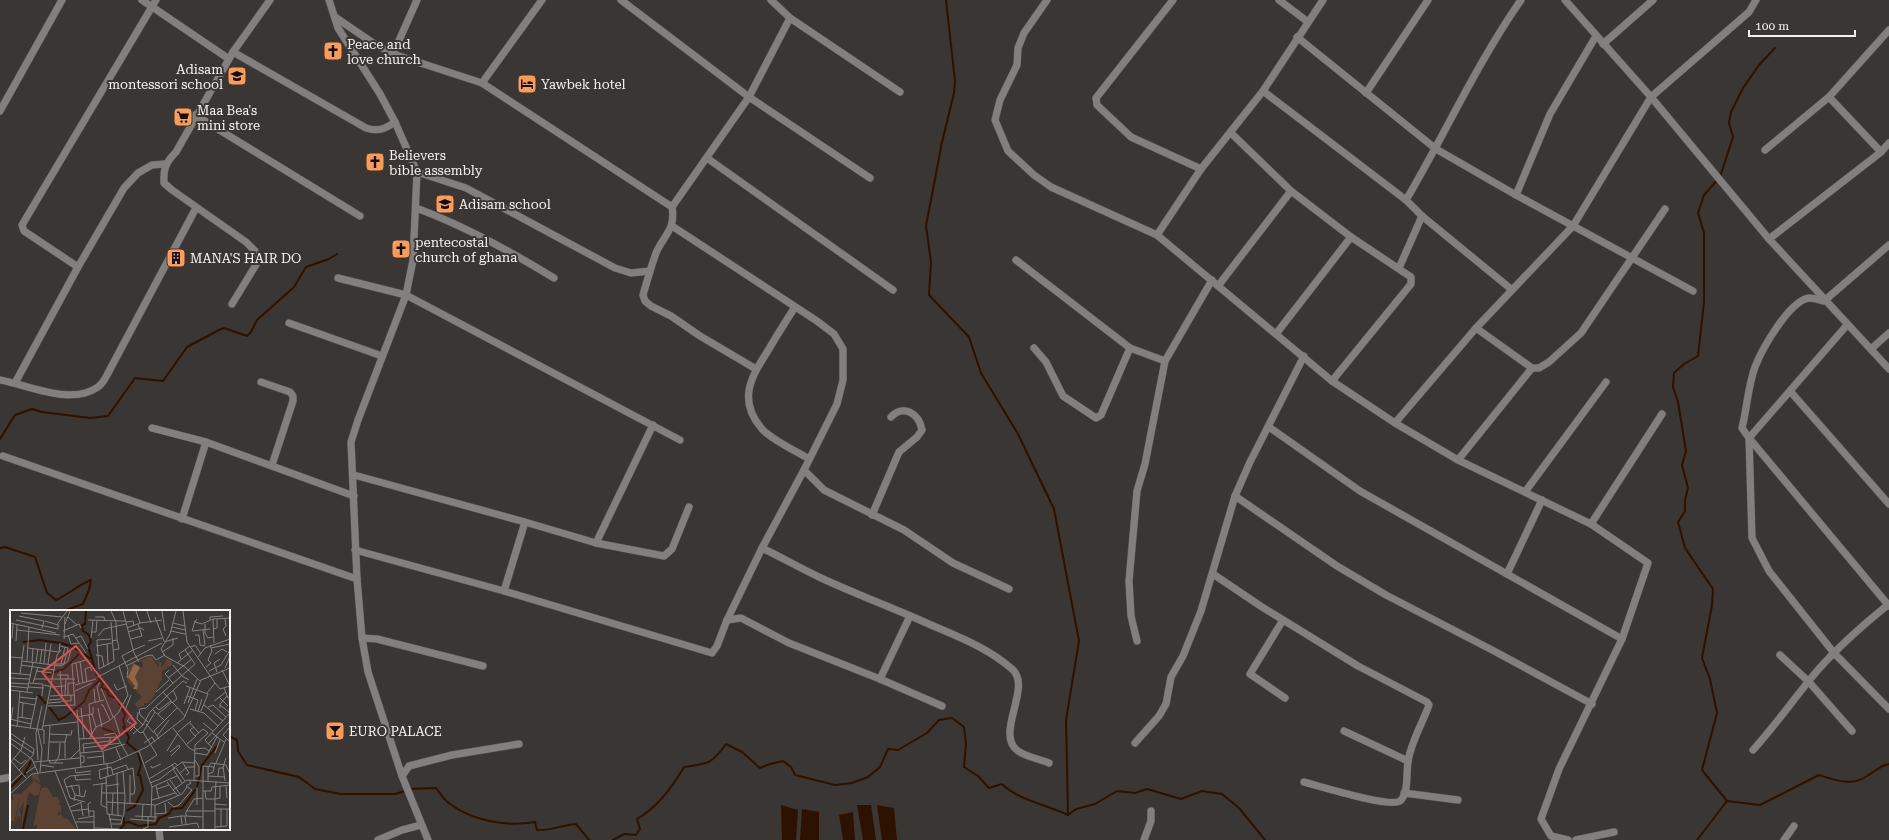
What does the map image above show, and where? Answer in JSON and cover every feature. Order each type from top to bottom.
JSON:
[{"type":"street","points":[[0,111],[62,0]]},
{"type":"street","points":[[142,0],[154,3],[229,59]]},
{"type":"street","points":[[232,304],[257,263],[255,251],[246,242],[196,208],[164,183],[163,174],[165,164],[176,152],[195,116],[233,52],[270,0]]},
{"type":"street","points":[[329,0],[338,28],[380,94],[395,122],[417,172],[413,260],[406,295],[351,442],[354,475],[357,579],[362,638],[368,672],[402,776],[428,840]]},
{"type":"street","points":[[393,54],[417,0]]},
{"type":"street","points":[[482,83],[542,0]]},
{"type":"street","points":[[621,0],[749,96],[870,178]]},
{"type":"street","points":[[771,0],[790,18],[900,92]]},
{"type":"street","points":[[1047,0],[1024,33],[1018,48],[1016,65],[1000,100],[995,120],[1004,145],[1008,151],[1034,175],[1051,187],[1157,235],[1304,356],[1332,381],[1395,422],[1458,460],[1591,524],[1648,563],[1622,639],[1592,704],[1559,769],[1540,819],[1543,826],[1551,836],[1568,840]]},
{"type":"street","points":[[1174,0],[1096,98],[1096,105],[1131,137],[1200,169]]},
{"type":"street","points":[[1279,0],[1308,22]]},
{"type":"street","points":[[1157,235],[1200,169],[1231,133],[1263,91],[1323,0]]},
{"type":"street","points":[[1366,92],[1428,0]]},
{"type":"street","points":[[1406,200],[1436,149],[1498,33],[1521,0]]},
{"type":"street","points":[[1565,0],[1651,97],[1769,239],[1889,369]]},
{"type":"street","points":[[1603,44],[1653,0]]},
{"type":"street","points":[[1395,422],[1476,328],[1573,226],[1651,97],[1749,12],[1756,0]]},
{"type":"street","points":[[78,268],[24,231],[22,225],[154,3]]},
{"type":"street","points":[[335,17],[373,43],[393,54],[482,83],[672,207]]},
{"type":"street","points":[[756,369],[645,301],[643,295],[657,251],[672,226],[672,207],[749,96],[790,18]]},
{"type":"street","points":[[1765,150],[1829,97],[1889,30]]},
{"type":"street","points":[[1516,195],[1550,114],[1596,36]]},
{"type":"street","points":[[1297,38],[1436,149],[1516,195],[1693,291]]},
{"type":"street","points":[[233,52],[366,128],[375,131],[385,129],[395,122]]},
{"type":"street","points":[[1263,91],[1406,200],[1422,216],[1512,289]]},
{"type":"street","points":[[1829,97],[1881,152]]},
{"type":"street","points":[[195,116],[360,216]]},
{"type":"street","points":[[1231,133],[1291,191],[1351,237],[1400,268],[1411,277],[1411,284],[1332,381]]},
{"type":"street","points":[[1769,239],[1881,152],[1889,143]]},
{"type":"street","points":[[707,158],[893,290]]},
{"type":"street","points":[[15,383],[124,188],[138,173],[152,165],[165,164]]},
{"type":"street","points":[[417,172],[466,188],[615,268],[631,273],[650,271]]},
{"type":"street","points":[[1218,286],[1291,191]]},
{"type":"street","points":[[0,380],[64,396],[87,393],[99,386],[107,375],[196,208]]},
{"type":"street","points":[[416,208],[445,219],[497,244],[554,278]]},
{"type":"street","points":[[1476,328],[1532,368],[1539,368],[1581,333],[1633,259],[1665,209]]},
{"type":"street","points":[[1400,268],[1422,216]]},
{"type":"street","points":[[355,550],[504,591],[712,653],[717,646],[727,620],[762,548],[804,470],[837,404],[843,380],[843,349],[834,334],[672,226]]},
{"type":"street","points":[[1276,334],[1351,237]]},
{"type":"street","points":[[1753,750],[1770,732],[1834,653],[1889,605],[1742,428],[1755,368],[1766,344],[1794,307],[1809,298],[1824,300],[1889,245]]},
{"type":"street","points":[[1016,260],[1130,348],[1165,361]]},
{"type":"street","points":[[338,278],[406,295],[680,440]]},
{"type":"street","points":[[1137,641],[1130,609],[1129,581],[1131,539],[1137,491],[1145,464],[1165,361],[1212,280]]},
{"type":"street","points":[[795,307],[756,369],[750,382],[748,398],[753,415],[763,430],[809,459]]},
{"type":"street","points":[[289,323],[382,356]]},
{"type":"street","points":[[1847,325],[1749,438],[1752,538],[1769,571],[1834,653],[1889,709]]},
{"type":"street","points":[[1871,349],[1889,334]]},
{"type":"street","points":[[1034,348],[1046,362],[1053,380],[1063,396],[1096,418],[1101,415],[1130,348]]},
{"type":"street","points":[[1135,743],[1159,716],[1166,704],[1171,677],[1183,656],[1201,611],[1236,496],[1250,462],[1304,356]]},
{"type":"street","points":[[1458,460],[1532,368]]},
{"type":"street","points":[[261,382],[290,392],[293,396],[293,401],[272,464]]},
{"type":"street","points":[[1525,492],[1606,382]]},
{"type":"street","points":[[1790,391],[1889,504]]},
{"type":"street","points":[[872,515],[899,452],[917,437],[922,430],[921,422],[916,416],[906,410],[896,411],[891,417]]},
{"type":"street","points":[[1591,524],[1662,414]]},
{"type":"street","points":[[596,543],[653,425]]},
{"type":"street","points":[[1269,427],[1360,491],[1622,639]]},
{"type":"street","points":[[152,428],[206,442],[272,464],[354,496]]},
{"type":"street","points":[[182,519],[206,442]]},
{"type":"street","points":[[2,456],[357,579]]},
{"type":"street","points":[[804,470],[824,490],[904,530],[953,562],[1009,589]]},
{"type":"street","points":[[354,475],[596,543],[664,556],[672,549],[689,507]]},
{"type":"street","points":[[1236,496],[1337,566],[1386,596],[1494,651],[1592,704]]},
{"type":"street","points":[[1507,574],[1542,500]]},
{"type":"street","points":[[504,591],[525,522]]},
{"type":"street","points":[[762,548],[818,577],[986,650],[1013,669],[1017,675],[1019,687],[1012,716],[1010,737],[1013,746],[1019,752],[1049,763]]},
{"type":"street","points":[[1213,574],[1283,620],[1358,666],[1427,702],[1429,705],[1408,760],[1404,793],[1400,801],[1388,802],[1369,799],[1304,782]]},
{"type":"street","points":[[734,606],[740,618]]},
{"type":"street","points":[[880,679],[910,616]]},
{"type":"street","points":[[727,620],[740,618],[789,643],[880,679],[942,706]]},
{"type":"street","points":[[1283,620],[1250,674],[1257,681],[1285,698]]},
{"type":"street","points":[[362,638],[377,639],[483,666]]},
{"type":"street","points":[[1780,655],[1809,682],[1852,731]]},
{"type":"street","points":[[1344,731],[1408,760]]},
{"type":"street","points":[[402,776],[409,766],[452,755],[519,744]]},
{"type":"street","points":[[0,779],[10,777]]},
{"type":"street","points":[[1404,793],[1458,800]]},
{"type":"street","points":[[1144,840],[1151,821],[1152,811]]},
{"type":"street","points":[[378,840],[402,830],[421,825]]},
{"type":"street","points":[[1784,840],[1794,826]]},
{"type":"street","points":[[159,830],[160,840]]},
{"type":"street","points":[[1576,840],[1614,832]]},
{"type":"shaded area","points":[[781,805],[798,810],[796,840],[782,840]]},
{"type":"shaded area","points":[[857,805],[871,805],[876,840],[863,840]]},
{"type":"shaded area","points":[[877,805],[894,808],[897,840],[882,840]]},
{"type":"shaded area","points":[[802,809],[819,812],[819,840],[800,840]]},
{"type":"shaded area","points":[[853,812],[855,840],[843,840],[839,815]]},
{"type":"waterway","points":[[946,0],[955,81],[954,93],[942,142],[926,226],[931,262],[929,295],[969,337],[981,373],[1018,434],[1054,509],[1079,641],[1066,720],[1068,815]]},
{"type":"waterway","points":[[1775,48],[1759,65],[1743,88],[1731,112],[1729,123],[1733,137],[1720,177],[1704,195],[1698,213],[1704,233],[1704,302],[1698,356],[1684,364],[1674,373],[1673,387],[1678,402],[1686,451],[1682,465],[1688,488],[1685,500],[1685,511],[1678,522],[1685,548],[1713,589],[1712,605],[1702,658],[1710,679],[1717,713],[1702,770],[1727,801],[1760,805],[1819,775],[1843,782],[1849,782],[1861,779],[1889,764]]},
{"type":"waterway","points":[[0,439],[15,415],[32,409],[42,412],[90,418],[108,416],[135,378],[163,381],[187,347],[224,328],[247,336],[251,332],[257,320],[294,287],[306,267],[329,259],[337,254]]},
{"type":"waterway","points":[[0,548],[5,547],[35,557],[47,593],[56,600],[91,580],[89,590],[83,604],[67,610]]},
{"type":"waterway","points":[[613,840],[624,834],[636,835],[640,829],[637,819],[645,814],[664,796],[684,767],[708,762],[717,756],[726,744],[742,752],[760,768],[783,761],[791,767],[795,775],[835,785],[852,783],[868,777],[880,767],[888,749],[898,750],[927,733],[939,720],[952,718],[964,727],[966,744],[964,767],[978,776],[989,788],[1002,784],[1009,790],[1024,798],[1068,815],[1076,809],[1095,804],[1117,791],[1135,793],[1147,789],[1181,799],[1202,791],[1222,794],[1239,808],[1265,840]]},
{"type":"waterway","points":[[230,736],[237,740],[238,751],[247,765],[299,777],[315,789],[341,794],[395,794],[405,791]]},
{"type":"waterway","points":[[409,789],[436,788],[446,801],[459,810],[469,815],[491,821],[513,824],[535,822],[537,830],[547,830],[576,824],[589,840]]},
{"type":"waterway","points":[[1697,840],[1727,801]]},
{"type":"place","name":"Peace and love church","points":[[333,51]]},
{"type":"place","name":"Adisam montessori school","points":[[237,76]]},
{"type":"place","name":"Yawbek hotel","points":[[527,84]]},
{"type":"place","name":"Maa Bea's mini store","points":[[183,117]]},
{"type":"place","name":"Believers bible assembly","points":[[375,162]]},
{"type":"place","name":"Adisam school","points":[[445,204]]},
{"type":"place","name":"pentecostal church of ghana","points":[[401,249]]},
{"type":"place","name":"MANA'S HAIR DO","points":[[176,258]]},
{"type":"place","name":"EURO PALACE","points":[[335,731]]}]
